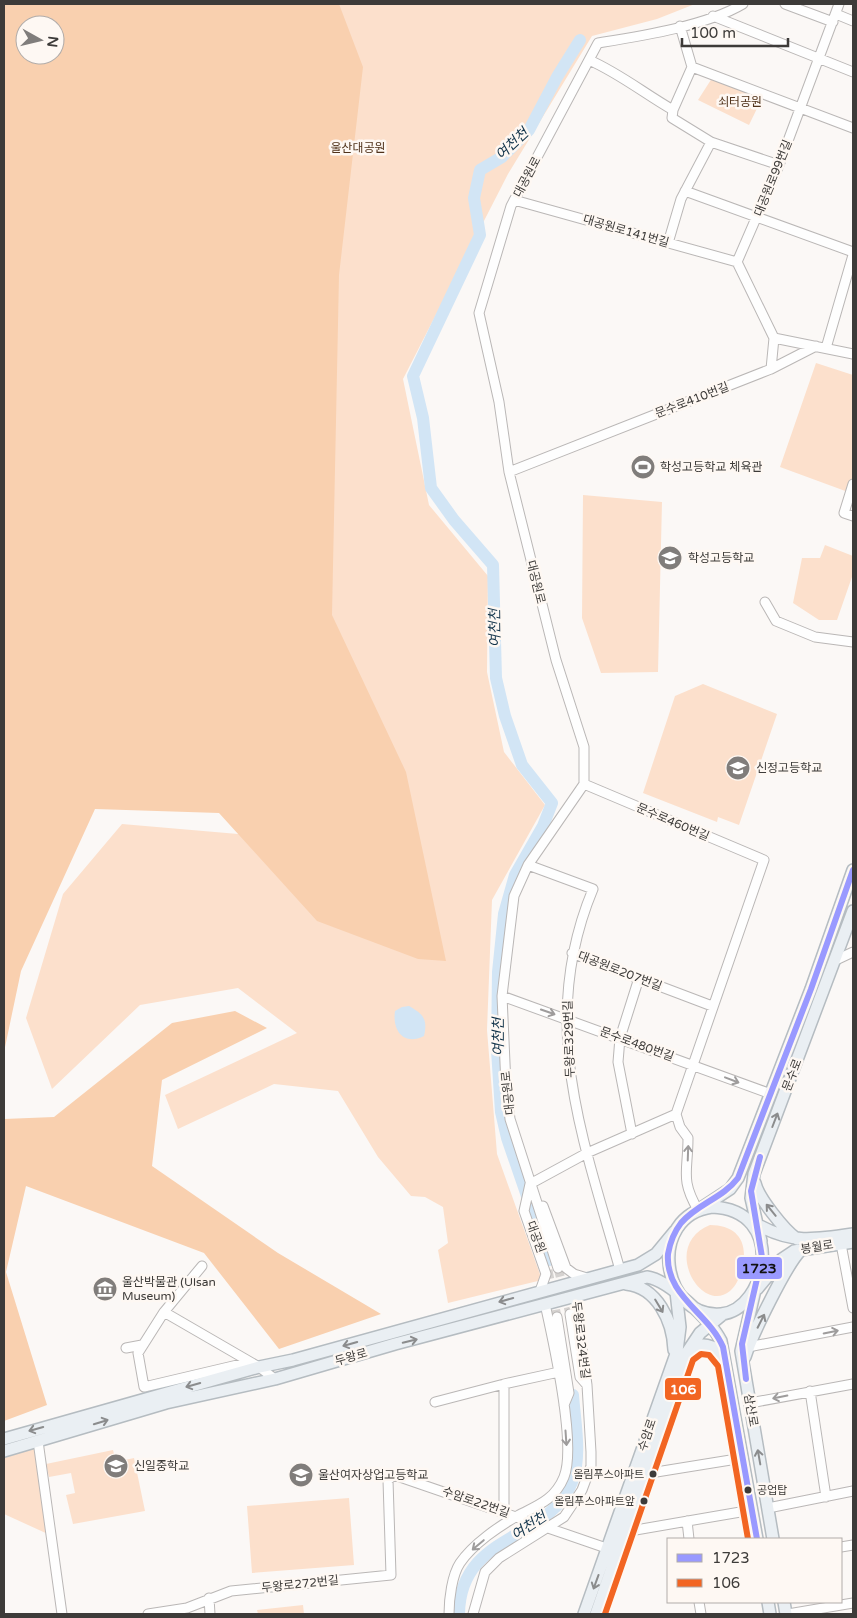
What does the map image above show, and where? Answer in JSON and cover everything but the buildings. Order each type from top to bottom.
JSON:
[{"type":"main road","points":[[853,870],[850,885],[853,890]]},
{"type":"main road","name":"문수로","points":[[698,1210],[730,1189],[738,1178],[827,946],[853,870]]},
{"type":"main road","points":[[827,946],[832,939],[849,932],[840,922],[842,902]]},
{"type":"main road","name":"문수로","points":[[753,1222],[751,1198],[754,1174],[836,960],[849,932],[853,911]]},
{"type":"main road","points":[[743,1366],[748,1347],[800,1245],[758,1193],[754,1174]]},
{"type":"main road","points":[[4,1439],[254,1364],[293,1360],[620,1270],[649,1260],[686,1218],[698,1210],[712,1207],[727,1209],[753,1222],[761,1241],[762,1257],[756,1287]]},
{"type":"main road","name":"봉월로","points":[[753,1222],[800,1245],[853,1242]]},
{"type":"main road","points":[[675,1232],[668,1258],[673,1281],[680,1294],[692,1306],[705,1313],[723,1314]]},
{"type":"main road","points":[[828,1242],[853,1234]]},
{"type":"main road","name":"봉월로","points":[[723,1314],[736,1310],[743,1304],[782,1259],[800,1245]]},
{"type":"main road","name":"두왕로","points":[[4,1451],[166,1403],[275,1379],[619,1284],[652,1278],[692,1306]]},
{"type":"main road","name":"수암로","points":[[596,1614],[612,1551],[674,1359],[680,1327],[677,1294],[673,1281]]},
{"type":"main road","points":[[619,1284],[642,1288],[654,1297],[671,1332],[674,1359]]},
{"type":"main road","name":"삼산로","points":[[756,1287],[742,1344],[743,1366],[773,1538]]},
{"type":"main road","name":"삼산로","points":[[692,1306],[710,1323],[721,1341],[757,1538]]},
{"type":"main road","name":"수암로","points":[[584,1614],[612,1551],[624,1532],[686,1354],[697,1337],[710,1323],[723,1314]]},
{"type":"main road","points":[[686,1354],[695,1347],[709,1345],[718,1350],[726,1362]]},
{"type":"street","name":"대공원로","points":[[562,1268],[540,1198],[530,1184],[510,1119],[506,1085],[502,996],[514,896],[528,866],[584,784],[584,747],[556,660],[509,472],[499,402],[479,313],[514,200],[598,44],[680,26],[730,11],[743,4]]},
{"type":"street","points":[[785,4],[834,18],[853,21]]},
{"type":"street","name":"대공원로99번길","points":[[737,262],[779,165],[839,4]]},
{"type":"street","points":[[714,16],[853,72]]},
{"type":"street","points":[[680,26],[692,67],[673,110],[672,118],[711,142],[779,165]]},
{"type":"street","points":[[589,60],[610,69],[627,83],[673,110]]},
{"type":"street","points":[[692,67],[853,128]]},
{"type":"street","points":[[668,243],[686,191],[711,142]]},
{"type":"street","points":[[686,191],[758,216],[853,253],[826,348]]},
{"type":"street","name":"대공원로141번길","points":[[514,200],[737,262]]},
{"type":"street","points":[[737,262],[774,338],[771,369]]},
{"type":"street","points":[[774,338],[853,354]]},
{"type":"street","name":"문수로410번길","points":[[509,472],[771,369],[816,346]]},
{"type":"street","points":[[853,484],[844,513],[853,516]]},
{"type":"street","points":[[765,602],[776,621],[815,637],[853,642]]},
{"type":"street","name":"문수로460번길","points":[[584,784],[764,860],[712,1006]]},
{"type":"street","name":"대공원로207번길","points":[[528,866],[593,889],[580,920],[572,953],[712,1006]]},
{"type":"street","points":[[836,960],[853,952]]},
{"type":"street","name":"두왕로329번길","points":[[572,953],[567,987],[568,1067],[576,1117],[620,1270]]},
{"type":"street","points":[[632,1134],[618,1062],[620,1038],[639,978]]},
{"type":"street","name":"문수로480번길","points":[[502,996],[771,1094]]},
{"type":"street","points":[[698,1210],[688,1194],[685,1180],[688,1138],[680,1127],[676,1114],[712,1006]]},
{"type":"street","points":[[540,1291],[547,1272],[524,1211],[530,1184],[587,1153],[676,1114]]},
{"type":"street","points":[[841,1244],[853,1308]]},
{"type":"street","points":[[202,1266],[164,1312],[138,1352],[144,1386],[254,1364]]},
{"type":"street","points":[[547,1272],[557,1273],[562,1268],[587,1278]]},
{"type":"street","name":"두왕로324번길","points":[[473,1614],[485,1572],[499,1558],[564,1517],[576,1502],[589,1472],[591,1445],[587,1385],[575,1296]]},
{"type":"street","points":[[449,1614],[449,1603],[459,1564],[476,1546],[517,1516],[547,1502],[564,1477],[567,1459],[564,1406],[546,1304]]},
{"type":"street","points":[[164,1312],[254,1364],[275,1379]]},
{"type":"street","name":"두왕로324번길","points":[[570,1314],[580,1377],[587,1385]]},
{"type":"street","points":[[557,1317],[570,1394],[564,1406]]},
{"type":"street","points":[[748,1347],[853,1327]]},
{"type":"street","points":[[126,1348],[142,1346]]},
{"type":"street","points":[[435,1402],[559,1372]]},
{"type":"street","points":[[504,1384],[504,1512]]},
{"type":"street","points":[[750,1404],[853,1384]]},
{"type":"street","points":[[810,1392],[826,1497]]},
{"type":"street","points":[[38,1441],[62,1614]]},
{"type":"street","points":[[644,1474],[743,1458]]},
{"type":"street","name":"수암로22번길","points":[[391,1575],[388,1480],[391,1476],[398,1475],[548,1526],[612,1551]]},
{"type":"street","points":[[768,1508],[853,1491]]},
{"type":"street","points":[[624,1532],[752,1510]]},
{"type":"street","points":[[687,1521],[689,1538]]},
{"type":"street","name":"두왕로272번길","points":[[148,1614],[187,1608],[231,1591],[391,1575]]},
{"type":"street","points":[[209,1598],[210,1614]]},
{"type":"street","points":[[787,1614],[853,1602]]},
{"type":"green space","name":"울산대공원","points":[[218,4],[695,4],[657,19],[592,36],[508,174],[403,379],[429,505],[488,576],[487,672],[504,752],[545,805],[492,900],[487,1030],[497,1154],[542,1280],[448,1303],[438,1250],[448,1243],[443,1207],[425,1197],[411,1196],[378,1157],[338,1091],[274,1084],[178,1129],[165,1095],[297,1033],[238,988],[140,1005],[52,1089],[26,1018],[63,894],[122,824],[238,834]]},
{"type":"green space","name":"쇠터공원","points":[[714,75],[764,94],[749,125],[698,100]]},
{"type":"green space","points":[[816,363],[853,375],[853,478],[848,492],[780,467]]},
{"type":"green space","points":[[583,495],[662,502],[658,672],[601,673],[582,618]]},
{"type":"green space","points":[[825,545],[853,556],[853,574],[837,620],[819,620],[793,603],[802,558],[820,558]]},
{"type":"green space","points":[[703,684],[777,714],[739,825],[718,817],[717,822],[643,793],[675,696]]},
{"type":"green space","points":[[710,1225],[727,1228],[734,1232],[739,1237],[744,1250],[744,1259],[739,1277],[732,1289],[724,1295],[711,1295],[700,1288],[695,1283],[687,1264],[689,1244],[697,1233]]},
{"type":"green space","points":[[38,1441],[50,1535],[4,1514],[4,1451]]},
{"type":"green space","points":[[113,1450],[116,1462],[134,1458],[145,1511],[73,1524],[66,1495],[75,1493],[71,1473],[49,1477],[46,1464]]},
{"type":"green space","points":[[349,1498],[354,1565],[252,1573],[247,1506]]},
{"type":"green space","points":[[303,1605],[304,1614],[258,1614],[257,1610]]},
{"type":"shaded area","points":[[4,4],[339,4],[363,67],[339,275],[332,615],[406,772],[446,961],[418,959],[317,921],[219,813],[95,809],[21,971],[4,1052]]},
{"type":"shaded area","points":[[235,1011],[267,1028],[162,1080],[152,1166],[278,1253],[381,1314],[279,1349],[204,1253],[26,1186],[6,1272],[47,1405],[4,1421],[4,1119],[54,1117],[172,1023]]},
{"type":"water","points":[[409,1006],[418,1012],[425,1021],[424,1036],[417,1039],[405,1038],[395,1025],[395,1011]]},
{"type":"waterway","name":"여천천","points":[[549,1260],[507,1138],[501,1112],[497,1050],[498,972],[504,914],[515,875],[543,826],[552,803],[522,765],[505,716],[496,678],[493,565],[454,520],[431,488],[423,418],[413,376],[480,235],[474,198],[480,170],[502,157],[529,130],[557,77],[580,40]]},
{"type":"waterway","name":"여천천","points":[[459,1614],[463,1587],[474,1567],[489,1552],[545,1516],[561,1502],[572,1482],[577,1461],[573,1395]]},
{"type":"tunnel","points":[[558,1268],[570,1314]]},
{"type":"tunnel","points":[[548,1270],[557,1317]]},
{"type":"transit line","name":"1723","points":[[757,1538],[723,1347],[708,1324],[680,1293],[669,1269],[668,1254],[676,1230],[687,1216],[725,1191],[738,1178],[811,989],[853,870]]},
{"type":"transit line","name":"1723","points":[[746,1379],[742,1344],[762,1257],[751,1191],[760,1157]]},
{"type":"transit line","name":"106","points":[[605,1614],[693,1360],[701,1354],[709,1355],[718,1366],[748,1538]]},
{"type":"place","name":"학성고등학교 체육관","points":[[643,467]]},
{"type":"place","name":"학성고등학교","points":[[670,558]]},
{"type":"place","name":"신정고등학교","points":[[738,768]]},
{"type":"place","name":"울산박물관 (Ulsan Museum)","points":[[105,1289]]},
{"type":"place","name":"신일중학교","points":[[116,1466]]},
{"type":"place","name":"올림푸스아파트","points":[[653,1474]]},
{"type":"place","name":"울산여자상업고등학교","points":[[301,1475]]},
{"type":"place","name":"공업탑","points":[[748,1490]]},
{"type":"place","name":"올림푸스아파트앞","points":[[644,1501]]}]
